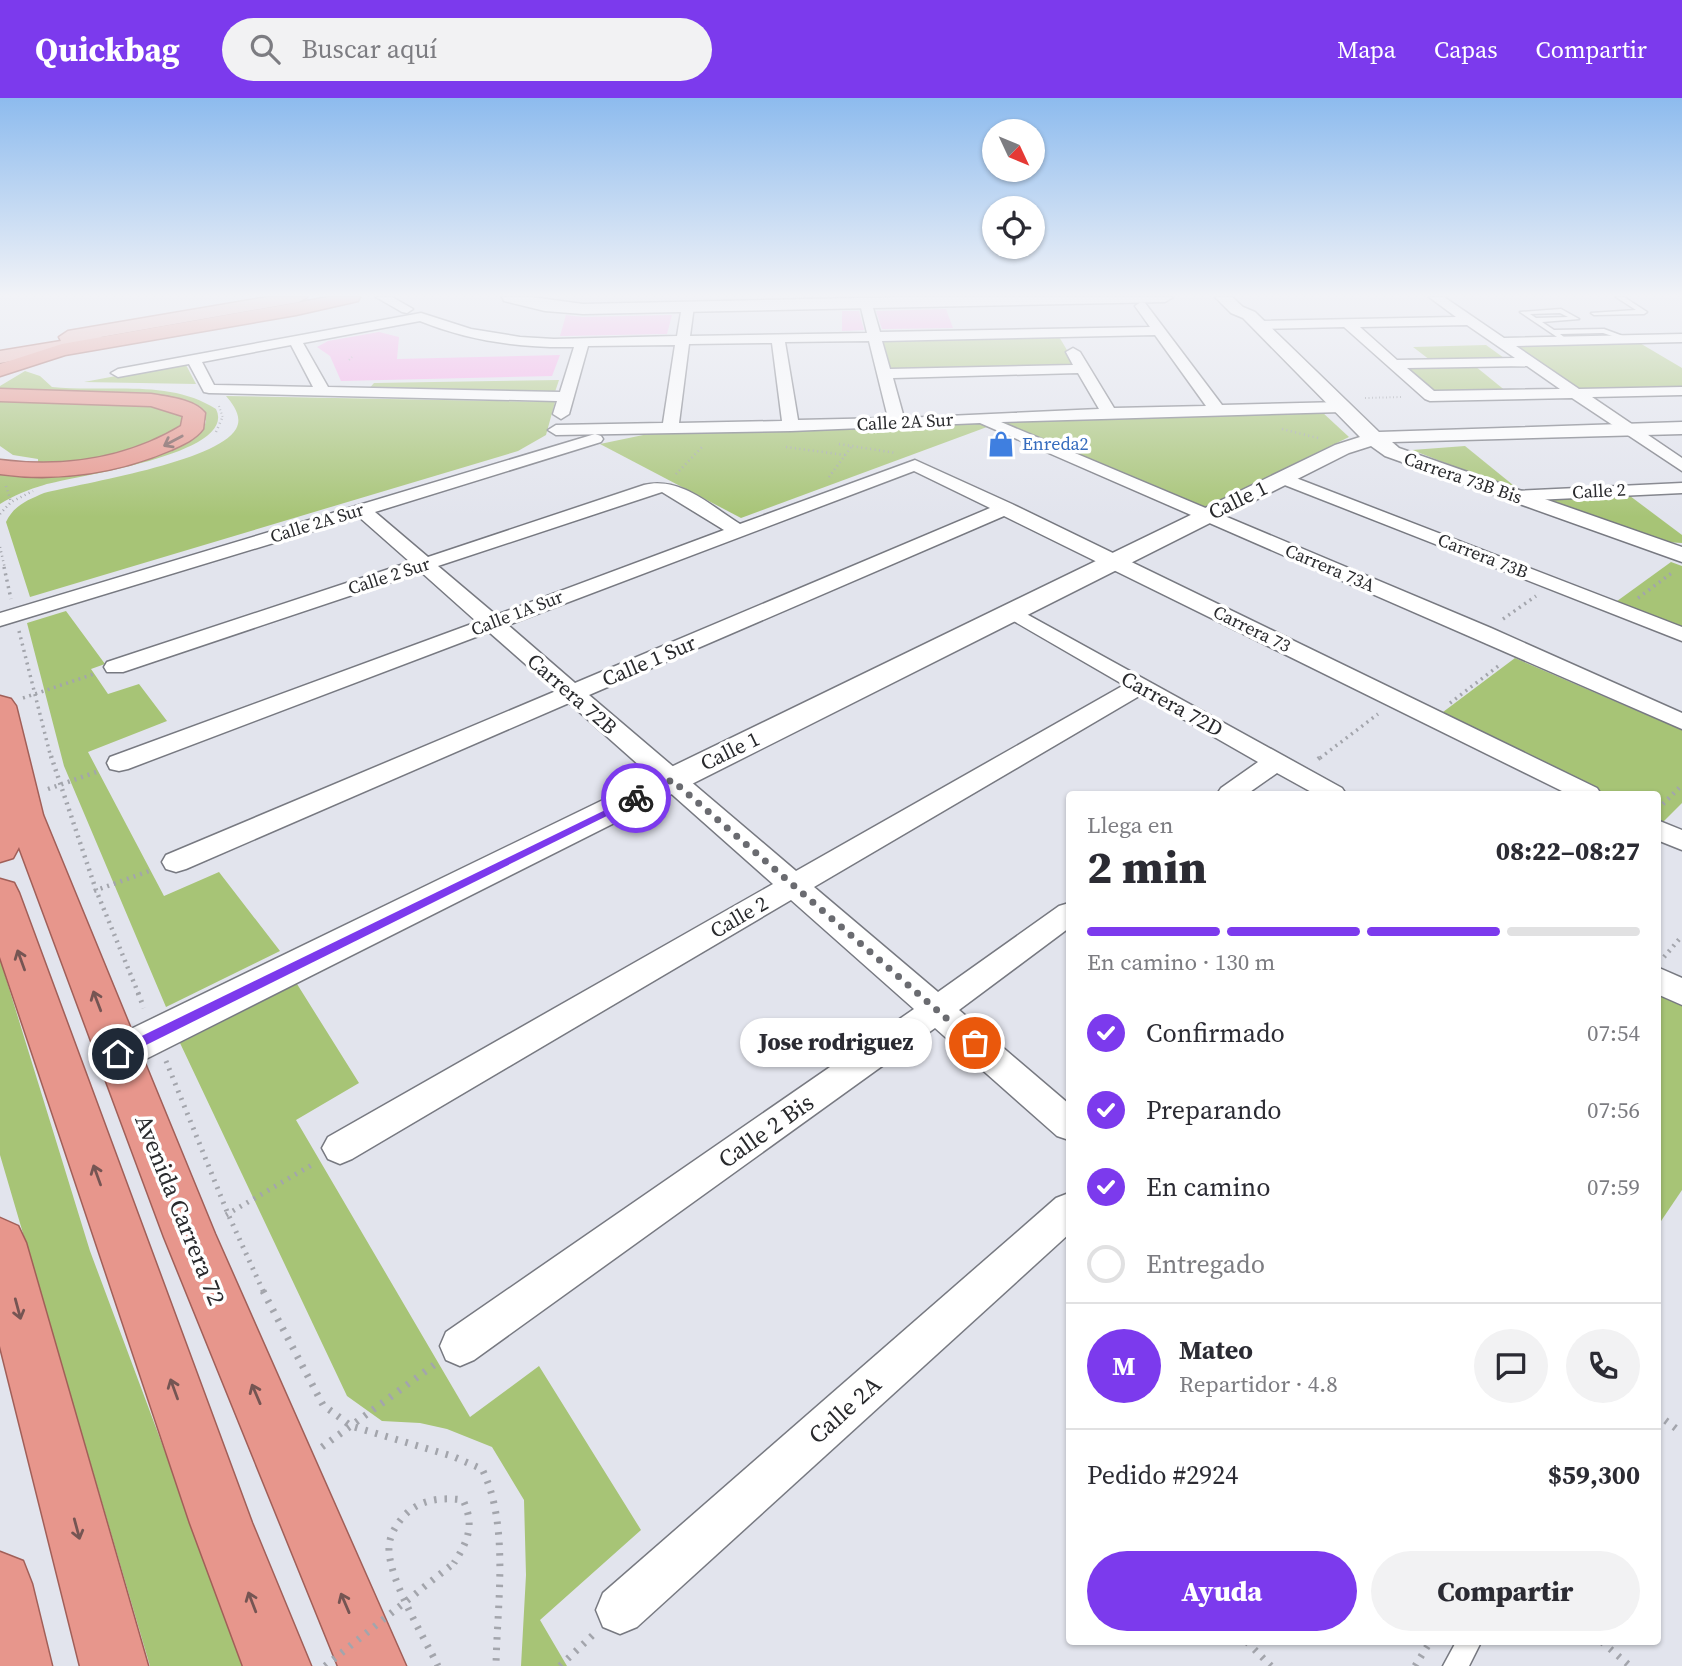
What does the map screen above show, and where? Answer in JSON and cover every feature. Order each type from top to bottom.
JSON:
[{"type":"highway","points":[[0,395],[163,401],[194,413],[195,421],[192,429],[164,446],[117,460],[48,470],[0,467]]},
{"type":"highway","name":"Avenida Carrera 72","points":[[16,700],[32,789],[209,1225],[289,1473],[372,1666]]},
{"type":"highway","points":[[0,849],[32,789]]},
{"type":"highway","points":[[0,893],[221,1523],[277,1666]]},
{"type":"highway","points":[[0,1243],[114,1666]]},
{"type":"highway","points":[[0,1584],[18,1666]]},
{"type":"street","points":[[118,373],[133,370]]},
{"type":"street","points":[[199,370],[209,394],[323,392],[566,397]]},
{"type":"street","points":[[311,370],[323,392]]},
{"type":"street","points":[[550,453],[574,370]]},
{"type":"street","points":[[670,429],[678,370]]},
{"type":"street","points":[[783,370],[791,426]]},
{"type":"street","points":[[883,370],[897,423]]},
{"type":"street","points":[[884,374],[1036,370]]},
{"type":"street","points":[[1084,370],[1109,413]]},
{"type":"street","points":[[1188,370],[1217,410]]},
{"type":"street","name":"Carrera 73B Bis","points":[[1305,370],[1377,442],[1409,459],[1682,555]]},
{"type":"street","points":[[1401,370],[1430,396],[1682,391]]},
{"type":"street","points":[[1543,370],[1682,466]]},
{"type":"street","name":"Calle 2A Sur","points":[[556,430],[897,423],[1338,403]]},
{"type":"street","name":"Carrera 73A","points":[[978,418],[1483,633],[1682,722]]},
{"type":"street","name":"Calle 1","points":[[137,1044],[1342,449],[1377,442],[1636,433],[1682,428]]},
{"type":"street","name":"Calle 2A Sur","points":[[8,617],[550,453],[636,430]]},
{"type":"street","name":"Calle 1","points":[[1636,433],[1682,436]]},
{"type":"street","name":"Calle 1A Sur","points":[[119,763],[915,465]]},
{"type":"street","name":"Carrera 73","points":[[915,465],[1582,791]]},
{"type":"street","name":"Carrera 73B","points":[[1283,478],[1682,635]]},
{"type":"street","points":[[663,487],[673,490],[737,530]]},
{"type":"street","name":"Calle 2 Sur","points":[[115,667],[663,487]]},
{"type":"street","name":"Calle 2","points":[[1516,496],[1682,488]]},
{"type":"street","name":"Calle 1 Sur","points":[[176,862],[1006,508]]},
{"type":"street","name":"Carrera 72B","points":[[362,510],[1066,1122]]},
{"type":"street","points":[[1660,547],[1682,546]]},
{"type":"street","name":"Carrera 72D","points":[[1012,612],[1328,791]]},
{"type":"street","name":"Calle 2","points":[[340,1148],[1139,686]]},
{"type":"street","points":[[1234,791],[1275,762]]},
{"type":"street","points":[[1661,831],[1682,841]]},
{"type":"street","name":"Calle 2 Bis","points":[[460,1346],[937,1010],[1066,915]]},
{"type":"street","points":[[1661,981],[1682,993]]},
{"type":"street","name":"Calle 2A","points":[[620,1610],[1066,1213]]},
{"type":"lane","points":[[1455,1666],[1467,1645]]},
{"type":"path","points":[[209,394],[223,413],[223,423],[215,434]]},
{"type":"path","points":[[1338,403],[1430,396]]},
{"type":"path","points":[[663,487],[712,438],[710,428]]},
{"type":"path","points":[[831,443],[914,456],[917,457],[915,465]]},
{"type":"path","points":[[831,495],[822,487],[852,446]]},
{"type":"path","points":[[0,514],[11,502],[40,488]]},
{"type":"path","points":[[0,547],[16,700],[32,789],[209,1225],[293,1352],[323,1405],[351,1426],[452,1456],[482,1469],[493,1491],[499,1536],[496,1666]]},
{"type":"path","points":[[1620,611],[1682,565]]},
{"type":"path","points":[[1297,774],[1390,705],[1425,722],[1431,718],[1516,653],[1478,636],[1554,584]]},
{"type":"path","points":[[16,700],[115,667]]},
{"type":"path","points":[[32,789],[119,763]]},
{"type":"path","points":[[1661,806],[1682,785]]},
{"type":"path","points":[[78,897],[176,862]]},
{"type":"path","points":[[1661,960],[1682,936]]},
{"type":"path","points":[[209,1225],[340,1148]]},
{"type":"path","points":[[289,1473],[460,1346]]},
{"type":"path","points":[[1661,1417],[1682,1433]]},
{"type":"path","points":[[325,1666],[454,1563],[469,1540],[472,1517],[463,1500],[439,1497],[416,1505],[396,1524],[388,1549],[395,1574],[438,1666]]},
{"type":"path","points":[[559,1666],[620,1610]]},
{"type":"path","points":[[1250,1645],[1270,1666]]},
{"type":"path","points":[[1415,1666],[1428,1645]]},
{"type":"path","points":[[1606,1645],[1630,1666]]},
{"type":"green space","points":[[147,370],[189,370],[196,384],[84,382]]},
{"type":"green space","points":[[1410,370],[1480,370],[1507,392],[1435,393]]},
{"type":"green space","points":[[1551,370],[1682,370],[1682,387],[1580,390]]},
{"type":"green space","points":[[25,371],[40,376],[52,387],[178,393],[216,409],[216,425],[203,439],[179,451],[149,461],[38,487],[0,504],[0,474],[48,474],[195,435],[204,428],[206,421],[199,408],[0,392],[0,386]]},
{"type":"green space","points":[[559,380],[555,392],[367,391],[374,383]]},
{"type":"green space","points":[[226,396],[555,402],[546,435],[518,451],[30,597],[6,522],[13,511],[44,493],[148,470],[203,452],[224,441],[238,424],[238,415]]},
{"type":"green space","points":[[0,398],[163,405],[187,416],[182,431],[120,456],[38,468],[38,459],[13,455],[0,446]]},
{"type":"green space","points":[[1322,412],[1349,437],[1201,510],[991,420]]},
{"type":"green space","points":[[978,423],[987,427],[741,518],[600,444],[648,434]]},
{"type":"green space","points":[[1465,446],[1513,485],[1502,485],[1412,450]]},
{"type":"green space","points":[[1626,493],[1682,535],[1682,543],[1665,542],[1545,500]]},
{"type":"green space","points":[[1671,562],[1682,566],[1682,631],[1613,604]]},
{"type":"green space","points":[[66,611],[105,664],[91,669],[108,694],[139,684],[167,721],[88,752],[164,896],[219,872],[280,951],[166,1007],[64,766],[27,623]]},
{"type":"green space","points":[[1515,658],[1682,730],[1682,803],[1663,822],[1661,791],[1600,791],[1439,715]]},
{"type":"green space","points":[[0,959],[90,1251],[245,1666],[150,1666],[0,1155]]},
{"type":"green space","points":[[297,984],[359,1083],[296,1120],[470,1417],[539,1366],[641,1530],[540,1620],[567,1666],[521,1666],[526,1575],[524,1500],[492,1447],[447,1429],[420,1423],[382,1421],[347,1396],[180,1043]]},
{"type":"green space","points":[[1661,993],[1682,1005],[1682,1190],[1661,1221]]},
{"type":"building","points":[[336,370],[554,370],[552,376],[341,381]]},
{"type":"way so far","points":[[636,798],[672,780],[975,1043]]},
{"type":"place","name":"Enreda2","points":[[1001,444]]},
{"type":"place","name":"Jose rodriguez","points":[[975,1043]]},
{"type":"route","points":[[118,1054],[636,798]]}]
